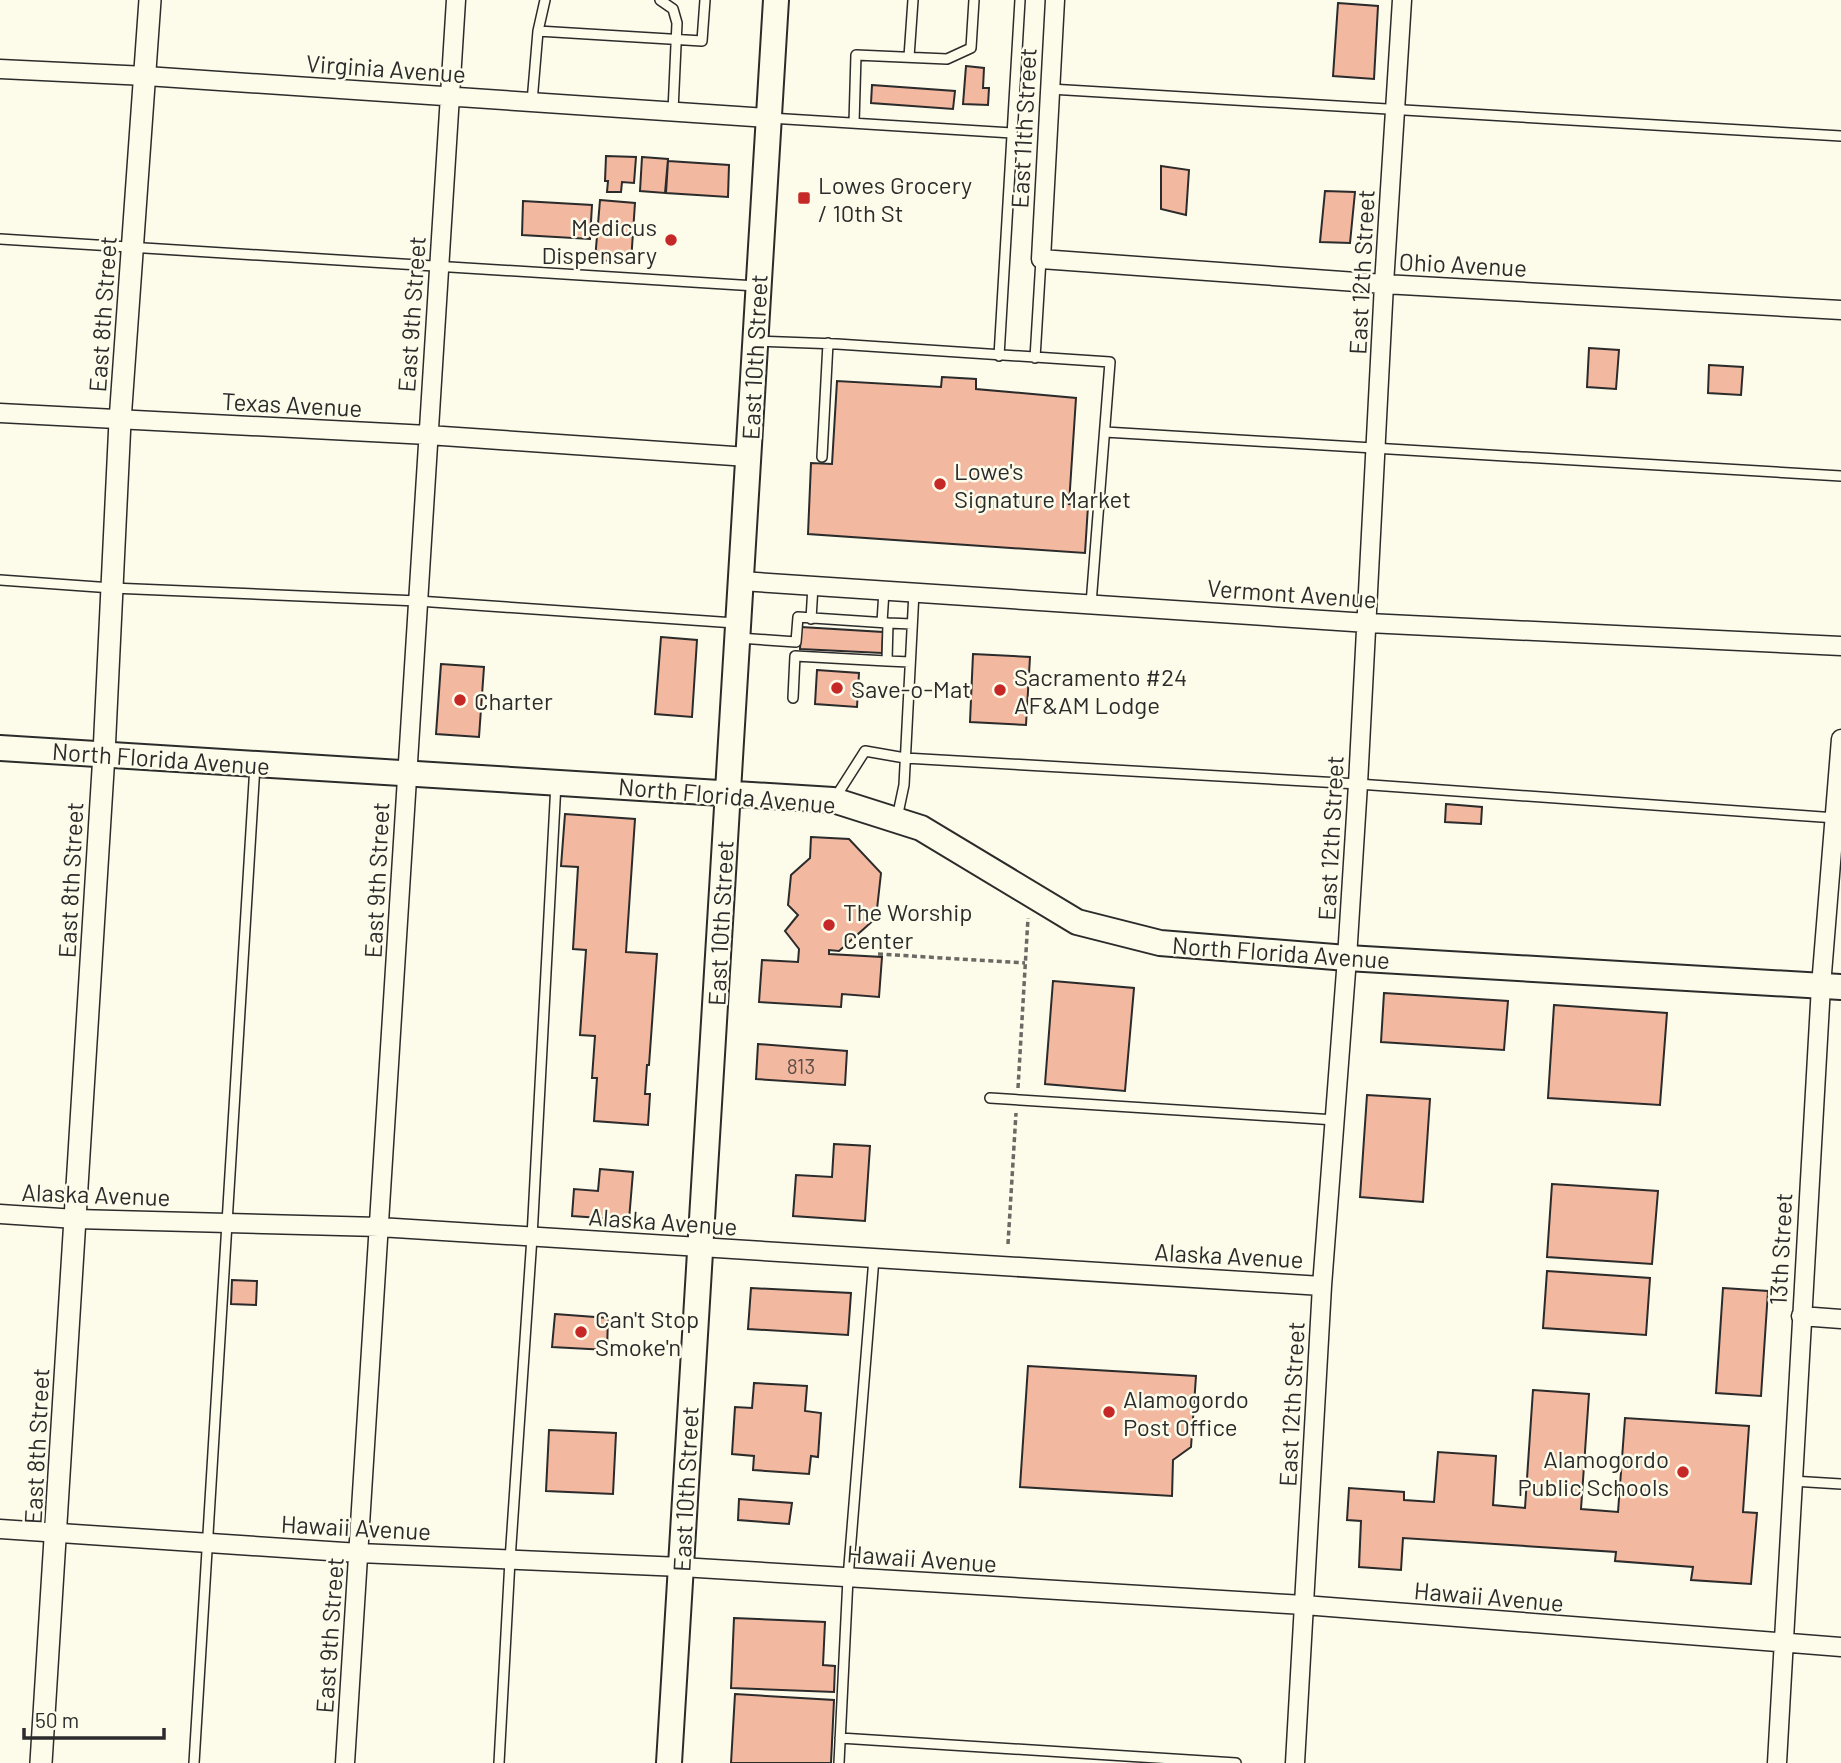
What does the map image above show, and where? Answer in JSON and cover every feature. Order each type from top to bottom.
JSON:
[{"type":"main road","name":"East 10th Street","points":[[669,1763],[776,0]]},
{"type":"main road","name":"North Florida Avenue","points":[[0,748],[833,800],[921,828],[1077,922],[1160,943],[1347,958],[1831,986]]},
{"type":"street","name":"East 8th Street","points":[[41,1763],[104,754],[121,421],[150,0]]},
{"type":"street","name":"East 9th Street","points":[[345,1763],[456,0]]},
{"type":"street","name":"East 11th Street","points":[[1041,259],[1055,0]]},
{"type":"street","name":"East 12th Street","points":[[1295,1763],[1322,1286],[1347,958],[1368,623],[1384,284],[1402,0]]},
{"type":"street","name":"Virginia Avenue","points":[[0,69],[146,76],[769,118]]},
{"type":"street","name":"Ohio Avenue","points":[[1041,259],[1384,284],[1841,310]]},
{"type":"street","name":"Texas Avenue","points":[[0,413],[428,436],[748,457]]},
{"type":"street","name":"Vermont Avenue","points":[[741,581],[1368,623],[1841,646]]},
{"type":"street","name":"13th Street","points":[[1777,1763],[1801,1316],[1831,986],[1841,739]]},
{"type":"street","name":"Alaska Avenue","points":[[0,1214],[76,1219],[379,1227],[1322,1286]]},
{"type":"street","points":[[1801,1316],[1841,1319]]},
{"type":"street","name":"Hawaii Avenue","points":[[0,1530],[359,1553],[681,1567],[1304,1605],[1841,1647]]},
{"type":"lane","points":[[532,102],[538,31],[545,0]]},
{"type":"lane","points":[[660,0],[673,9],[677,23],[673,111]]},
{"type":"lane","points":[[538,31],[702,41],[705,0]]},
{"type":"lane","points":[[909,57],[914,0]]},
{"type":"lane","points":[[854,123],[856,55],[947,59],[971,48],[974,0]]},
{"type":"lane","points":[[999,356],[1020,0]]},
{"type":"lane","points":[[1050,89],[1841,136]]},
{"type":"lane","points":[[769,118],[1012,133]]},
{"type":"lane","points":[[0,239],[759,286]]},
{"type":"lane","points":[[1035,358],[1041,259]]},
{"type":"lane","points":[[755,341],[828,343],[1110,362],[1091,604]]},
{"type":"lane","points":[[822,457],[828,343]]},
{"type":"lane","points":[[1105,432],[1376,446],[1841,476]]},
{"type":"lane","points":[[0,580],[112,588],[418,601],[738,631],[796,642]]},
{"type":"lane","points":[[811,619],[813,586]]},
{"type":"lane","points":[[884,591],[887,661]]},
{"type":"lane","points":[[897,820],[904,786],[914,593]]},
{"type":"lane","points":[[793,698],[798,617],[823,624],[912,624]]},
{"type":"lane","points":[[795,656],[865,656],[910,662]]},
{"type":"lane","points":[[833,800],[865,751],[905,758],[1358,784],[1838,818]]},
{"type":"lane","points":[[194,1763],[255,763]]},
{"type":"lane","points":[[499,1763],[532,1237],[556,782]]},
{"type":"lane","points":[[990,1098],[1335,1120]]},
{"type":"lane","points":[[839,1763],[848,1577],[874,1258]]},
{"type":"lane","points":[[1793,1481],[1841,1484]]},
{"type":"lane","points":[[840,1738],[1236,1763]]},
{"type":"path","points":[[1008,1244],[1028,918]]},
{"type":"path","points":[[878,954],[1025,963]]},
{"type":"building","points":[[1338,3],[1378,6],[1374,79],[1333,76]]},
{"type":"building","points":[[966,66],[984,68],[983,88],[989,88],[988,105],[963,104]]},
{"type":"building","points":[[872,85],[955,91],[953,109],[871,103]]},
{"type":"building","points":[[606,156],[636,157],[634,183],[622,182],[621,192],[607,192]]},
{"type":"building","points":[[642,157],[668,159],[665,193],[640,191]]},
{"type":"building","points":[[668,161],[729,165],[728,197],[666,193]]},
{"type":"building","points":[[1161,166],[1189,170],[1186,215],[1161,209]]},
{"type":"building","points":[[1325,191],[1355,192],[1350,243],[1320,242]]},
{"type":"building","points":[[600,200],[635,203],[631,262],[595,260]]},
{"type":"building","points":[[523,201],[592,205],[590,239],[522,235]]},
{"type":"building","points":[[1589,348],[1619,350],[1616,389],[1587,387]]},
{"type":"building","points":[[1709,365],[1743,367],[1741,395],[1708,393]]},
{"type":"building","name":"Lowe's Signature Market","points":[[942,377],[976,379],[976,389],[1076,398],[1069,504],[1088,506],[1085,553],[808,534],[811,463],[832,464],[837,381],[941,387]]},
{"type":"building","name":"Save-o-Mat","points":[[801,627],[883,632],[882,653],[800,649]]},
{"type":"building","points":[[661,637],[697,640],[692,717],[655,714]]},
{"type":"building","name":"Sacramento #24 AF&AM Lodge","points":[[973,654],[1030,657],[1026,725],[970,722]]},
{"type":"building","name":"Charter","points":[[441,664],[484,667],[479,737],[436,734]]},
{"type":"building","name":"Save-o-Mat","points":[[817,670],[859,673],[857,707],[815,704]]},
{"type":"building","points":[[1446,804],[1482,807],[1481,824],[1445,822]]},
{"type":"building","points":[[565,814],[635,819],[626,952],[657,954],[645,1094],[650,1094],[648,1125],[594,1121],[597,1078],[592,1078],[595,1036],[580,1035],[586,950],[573,949],[578,867],[561,866]]},
{"type":"building","name":"The Worship Center","points":[[811,837],[849,839],[881,873],[876,918],[839,951],[829,950],[829,954],[882,957],[879,997],[842,994],[841,1007],[759,1002],[762,960],[798,962],[799,949],[785,931],[798,915],[788,905],[791,875],[810,858]]},
{"type":"building","points":[[1053,981],[1134,988],[1125,1091],[1045,1084]]},
{"type":"building","points":[[1384,993],[1508,1001],[1504,1050],[1381,1042]]},
{"type":"building","points":[[1554,1005],[1667,1013],[1660,1105],[1548,1098]]},
{"type":"building","points":[[758,1044],[847,1051],[845,1085],[756,1079]]},
{"type":"building","points":[[1367,1095],[1430,1099],[1423,1202],[1360,1197]]},
{"type":"building","points":[[834,1144],[870,1146],[865,1221],[793,1216],[796,1175],[832,1177]]},
{"type":"building","points":[[600,1169],[633,1172],[629,1220],[572,1216],[574,1189],[598,1191]]},
{"type":"building","points":[[1552,1184],[1658,1191],[1652,1264],[1547,1257]]},
{"type":"building","points":[[1547,1271],[1650,1278],[1646,1335],[1543,1328]]},
{"type":"building","points":[[232,1280],[257,1281],[256,1305],[231,1304]]},
{"type":"building","points":[[751,1288],[851,1293],[848,1335],[748,1329]]},
{"type":"building","points":[[1723,1288],[1768,1291],[1761,1396],[1716,1393]]},
{"type":"building","name":"Can't Stop Smoke'n","points":[[555,1314],[608,1318],[607,1350],[552,1347]]},
{"type":"building","name":"Alamogordo Post Office","points":[[1028,1366],[1196,1376],[1191,1447],[1173,1460],[1172,1496],[1020,1487]]},
{"type":"building","points":[[754,1383],[807,1386],[805,1411],[821,1413],[818,1457],[811,1456],[809,1474],[753,1470],[754,1456],[732,1454],[735,1407],[752,1408]]},
{"type":"building","name":"Alamogordo Public Schools","points":[[1533,1390],[1589,1394],[1581,1509],[1618,1512],[1625,1418],[1749,1426],[1743,1512],[1757,1513],[1751,1584],[1691,1580],[1693,1567],[1615,1561],[1616,1552],[1403,1538],[1401,1570],[1359,1567],[1361,1521],[1347,1520],[1349,1488],[1404,1492],[1404,1500],[1434,1502],[1438,1452],[1496,1456],[1493,1505],[1525,1508]]},
{"type":"building","points":[[549,1430],[616,1433],[613,1494],[546,1491]]},
{"type":"building","points":[[739,1499],[792,1503],[789,1524],[738,1520]]},
{"type":"building","points":[[734,1618],[825,1622],[823,1665],[835,1666],[834,1692],[731,1688]]},
{"type":"building","points":[[735,1694],[834,1700],[831,1763],[731,1763]]},
{"type":"place","name":"Lowes Grocery / 10th St","points":[[804,198]]},
{"type":"place","name":"Medicus Dispensary","points":[[671,240]]},
{"type":"place","name":"Lowe's Signature Market","points":[[940,484]]},
{"type":"place","name":"Save-o-Mat","points":[[837,688]]},
{"type":"place","name":"Sacramento #24 AF&AM Lodge","points":[[1000,690]]},
{"type":"place","name":"Charter","points":[[460,700]]},
{"type":"place","name":"The Worship Center","points":[[829,925]]},
{"type":"place","name":"Can't Stop Smoke'n","points":[[581,1332]]},
{"type":"place","name":"Alamogordo Post Office","points":[[1109,1412]]},
{"type":"place","name":"Alamogordo Public Schools","points":[[1683,1472]]}]
